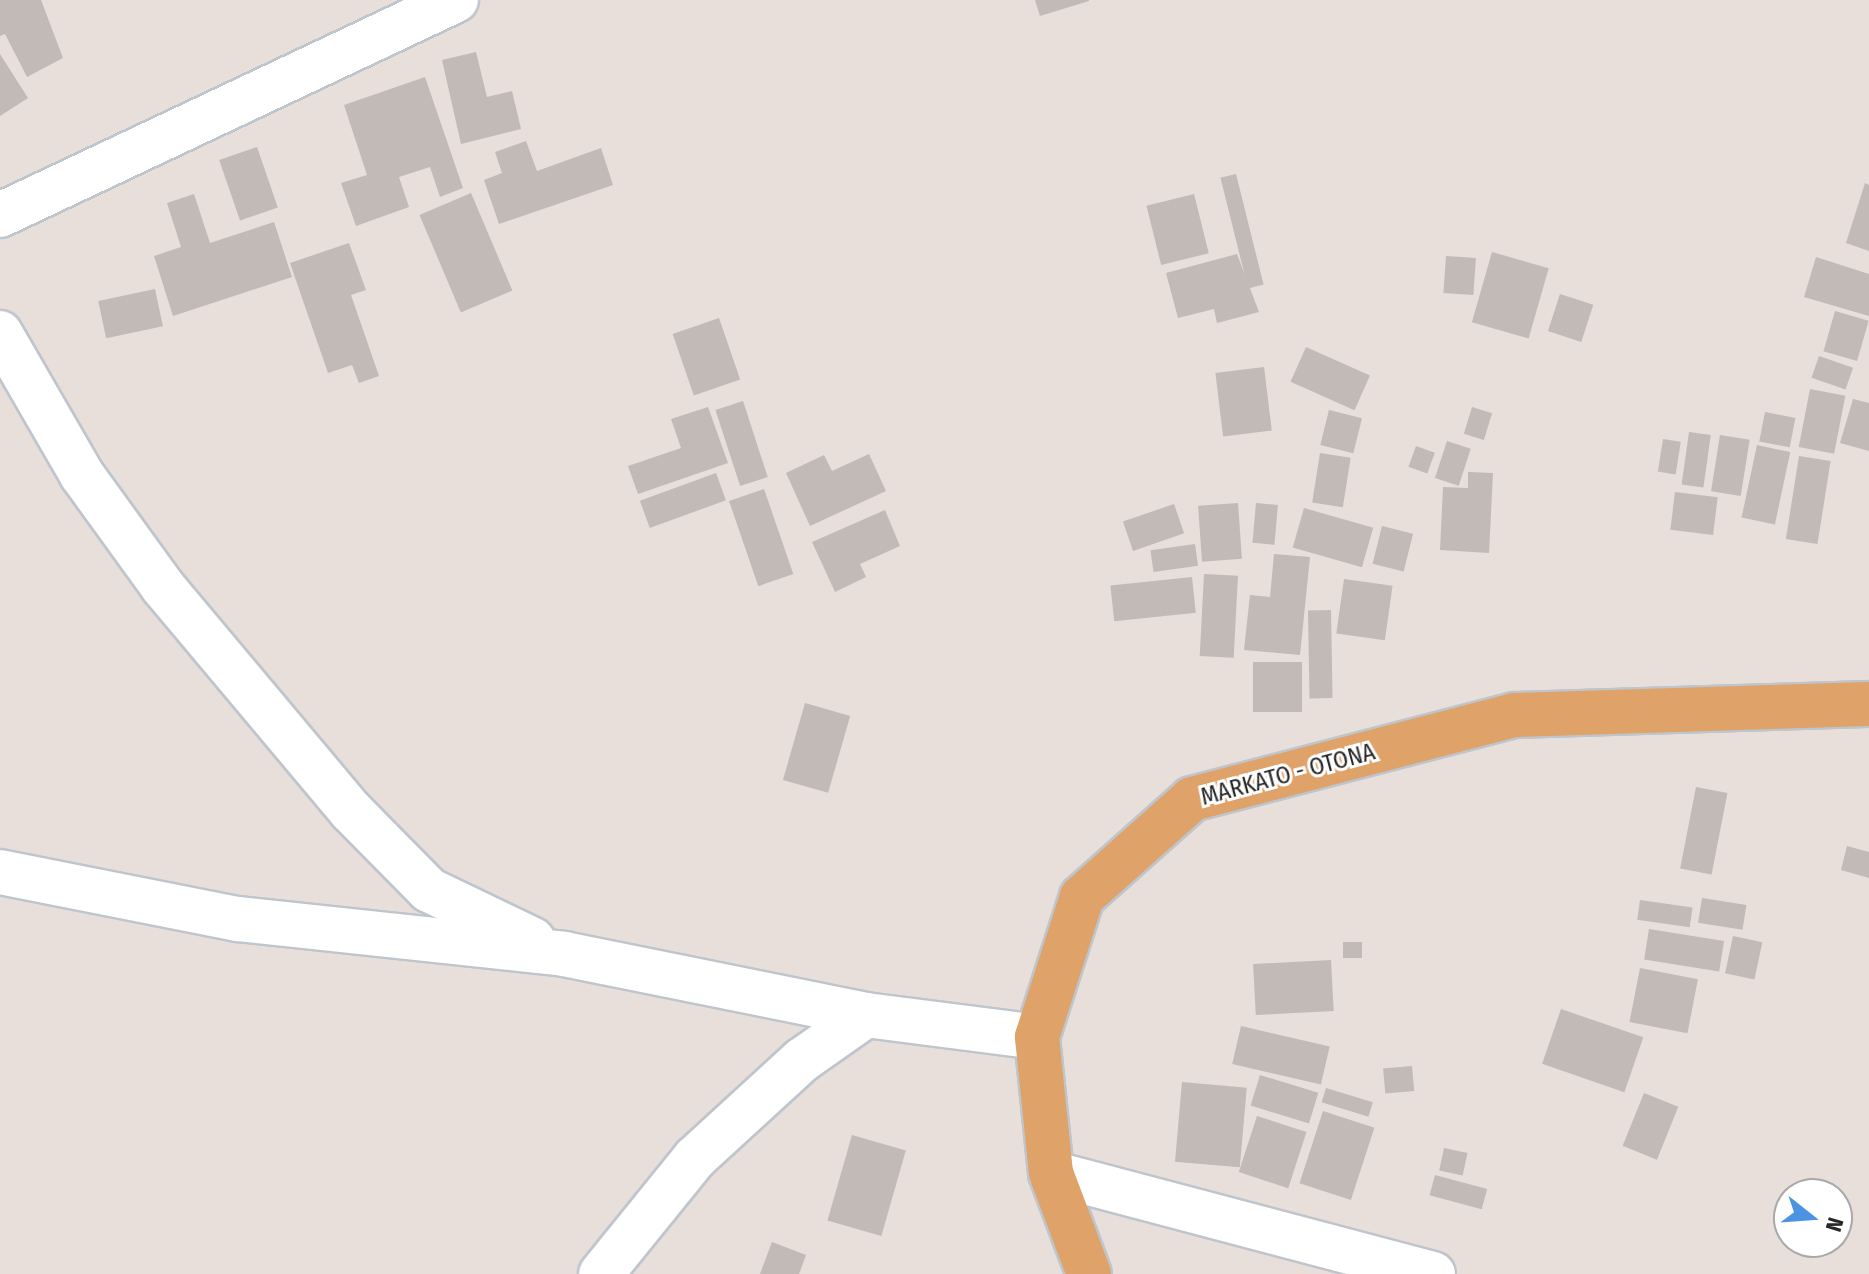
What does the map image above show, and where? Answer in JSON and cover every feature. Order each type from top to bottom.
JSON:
[{"type":"main road","name":"MARKATO - OTONA","points":[[1089,1274],[1051,1173],[1037,1037],[1082,897],[1192,799],[1514,715],[1869,704]]},
{"type":"street","points":[[0,215],[456,0]]},
{"type":"street","points":[[0,333],[82,475],[163,587],[351,811],[429,890],[564,954]]},
{"type":"street","points":[[0,872],[238,919],[564,954],[866,1015],[1037,1037]]},
{"type":"street","points":[[601,1274],[695,1158],[802,1060],[866,1015]]},
{"type":"street","points":[[1051,1173],[1433,1274]]},
{"type":"building","points":[[0,0],[41,0],[63,58],[27,77],[5,34],[0,36]]},
{"type":"building","points":[[1035,0],[1089,0],[1089,1],[1040,16]]},
{"type":"building","points":[[476,52],[487,97],[512,91],[521,129],[461,144],[442,60]]},
{"type":"building","points":[[0,54],[28,98],[0,116]]},
{"type":"building","points":[[425,77],[463,188],[440,197],[430,167],[399,177],[409,207],[356,226],[341,183],[367,175],[344,105]]},
{"type":"building","points":[[526,141],[537,171],[601,148],[613,185],[499,224],[484,180],[502,173],[495,152]]},
{"type":"building","points":[[257,147],[278,208],[240,221],[219,160]]},
{"type":"building","points":[[1236,174],[1264,285],[1248,288],[1220,178]]},
{"type":"building","points":[[1865,183],[1869,185],[1869,251],[1846,243]]},
{"type":"building","points":[[471,193],[512,291],[461,312],[419,215]]},
{"type":"building","points":[[194,194],[210,243],[274,222],[292,277],[173,316],[154,256],[181,247],[167,203]]},
{"type":"building","points":[[1194,194],[1209,253],[1161,265],[1146,206]]},
{"type":"building","points":[[349,243],[366,290],[351,295],[379,376],[359,383],[352,365],[328,373],[290,263]]},
{"type":"building","points":[[1492,252],[1549,268],[1529,338],[1472,322]]},
{"type":"building","points":[[1237,254],[1259,312],[1217,323],[1214,309],[1178,318],[1166,273]]},
{"type":"building","points":[[1446,256],[1476,258],[1473,295],[1443,293]]},
{"type":"building","points":[[1816,257],[1869,274],[1869,316],[1804,297]]},
{"type":"building","points":[[155,289],[163,326],[106,338],[98,301]]},
{"type":"building","points":[[1560,294],[1593,305],[1581,342],[1548,331]]},
{"type":"building","points":[[1835,311],[1869,321],[1857,361],[1823,351]]},
{"type":"building","points":[[719,318],[740,379],[694,395],[673,334]]},
{"type":"building","points":[[1306,347],[1370,375],[1354,410],[1291,382]]},
{"type":"building","points":[[1819,356],[1853,368],[1846,389],[1812,378]]},
{"type":"building","points":[[1264,367],[1272,431],[1223,436],[1215,373]]},
{"type":"building","points":[[1810,389],[1845,396],[1834,454],[1799,447]]},
{"type":"building","points":[[1853,399],[1869,403],[1869,451],[1840,443]]},
{"type":"building","points":[[743,401],[768,477],[740,486],[715,410]]},
{"type":"building","points":[[708,407],[728,463],[638,494],[628,466],[681,448],[671,419]]},
{"type":"building","points":[[1472,407],[1492,413],[1484,440],[1464,434]]},
{"type":"building","points":[[1329,410],[1362,418],[1353,453],[1320,445]]},
{"type":"building","points":[[1765,412],[1795,418],[1790,447],[1759,441]]},
{"type":"building","points":[[1689,432],[1711,435],[1703,488],[1682,484]]},
{"type":"building","points":[[1720,435],[1750,440],[1741,496],[1711,491]]},
{"type":"building","points":[[1663,439],[1681,442],[1676,474],[1658,472]]},
{"type":"building","points":[[1447,441],[1471,449],[1459,486],[1435,478]]},
{"type":"building","points":[[1757,445],[1790,452],[1775,524],[1742,517]]},
{"type":"building","points":[[1416,446],[1435,453],[1427,474],[1408,467]]},
{"type":"building","points":[[1320,453],[1351,458],[1343,507],[1312,502]]},
{"type":"building","points":[[869,454],[886,491],[810,526],[786,473],[824,455],[832,471]]},
{"type":"building","points":[[1799,456],[1831,461],[1817,544],[1786,539]]},
{"type":"building","points":[[1468,472],[1493,473],[1489,553],[1440,550],[1443,487],[1468,488]]},
{"type":"building","points":[[716,473],[726,500],[650,528],[640,501]]},
{"type":"building","points":[[764,489],[793,574],[758,586],[729,501]]},
{"type":"building","points":[[1675,492],[1718,497],[1713,535],[1670,530]]},
{"type":"building","points":[[1238,503],[1242,559],[1202,562],[1198,506]]},
{"type":"building","points":[[1256,503],[1278,505],[1274,545],[1253,543]]},
{"type":"building","points":[[1174,504],[1184,533],[1133,551],[1123,522]]},
{"type":"building","points":[[1304,508],[1373,528],[1362,567],[1293,547]]},
{"type":"building","points":[[885,510],[900,546],[860,564],[866,577],[835,592],[812,542]]},
{"type":"building","points":[[1382,526],[1413,534],[1404,572],[1373,564]]},
{"type":"building","points":[[1195,544],[1198,566],[1153,572],[1150,550]]},
{"type":"building","points":[[1274,554],[1310,557],[1300,655],[1244,650],[1250,595],[1270,597]]},
{"type":"building","points":[[1204,574],[1238,576],[1234,658],[1200,656]]},
{"type":"building","points":[[1192,577],[1196,613],[1114,621],[1110,586]]},
{"type":"building","points":[[1344,579],[1393,586],[1385,640],[1336,633]]},
{"type":"building","points":[[1308,610],[1331,610],[1333,698],[1310,698]]},
{"type":"building","points":[[1253,662],[1302,662],[1302,712],[1253,712]]},
{"type":"building","points":[[805,703],[850,716],[828,793],[783,780]]},
{"type":"building","points":[[1696,787],[1727,793],[1712,875],[1680,868]]},
{"type":"building","points":[[1847,846],[1869,852],[1869,878],[1841,870]]},
{"type":"building","points":[[1702,898],[1746,905],[1743,930],[1698,923]]},
{"type":"building","points":[[1640,900],[1692,907],[1690,927],[1637,920]]},
{"type":"building","points":[[1649,929],[1724,941],[1719,972],[1644,960]]},
{"type":"building","points":[[1733,936],[1762,942],[1754,979],[1725,973]]},
{"type":"building","points":[[1343,942],[1362,942],[1362,958],[1343,958]]},
{"type":"building","points":[[1331,960],[1334,1011],[1256,1015],[1253,964]]},
{"type":"building","points":[[1640,968],[1698,979],[1687,1033],[1630,1022]]},
{"type":"building","points":[[1561,1009],[1643,1037],[1624,1092],[1542,1064]]},
{"type":"building","points":[[1241,1026],[1330,1046],[1321,1084],[1232,1064]]},
{"type":"building","points":[[1412,1066],[1414,1091],[1385,1093],[1383,1069]]},
{"type":"building","points":[[1260,1075],[1318,1093],[1309,1123],[1251,1106]]},
{"type":"building","points":[[1182,1082],[1247,1088],[1240,1167],[1175,1162]]},
{"type":"building","points":[[1326,1088],[1373,1102],[1368,1117],[1322,1102]]},
{"type":"building","points":[[1644,1093],[1678,1107],[1657,1160],[1623,1146]]},
{"type":"building","points":[[1323,1111],[1374,1128],[1351,1200],[1300,1183]]},
{"type":"building","points":[[1257,1116],[1306,1132],[1288,1188],[1239,1172]]},
{"type":"building","points":[[852,1135],[906,1150],[881,1236],[827,1221]]},
{"type":"building","points":[[1444,1148],[1467,1153],[1463,1175],[1439,1170]]},
{"type":"building","points":[[1435,1175],[1487,1189],[1482,1209],[1430,1195]]},
{"type":"building","points":[[772,1242],[806,1255],[799,1274],[760,1274]]}]
